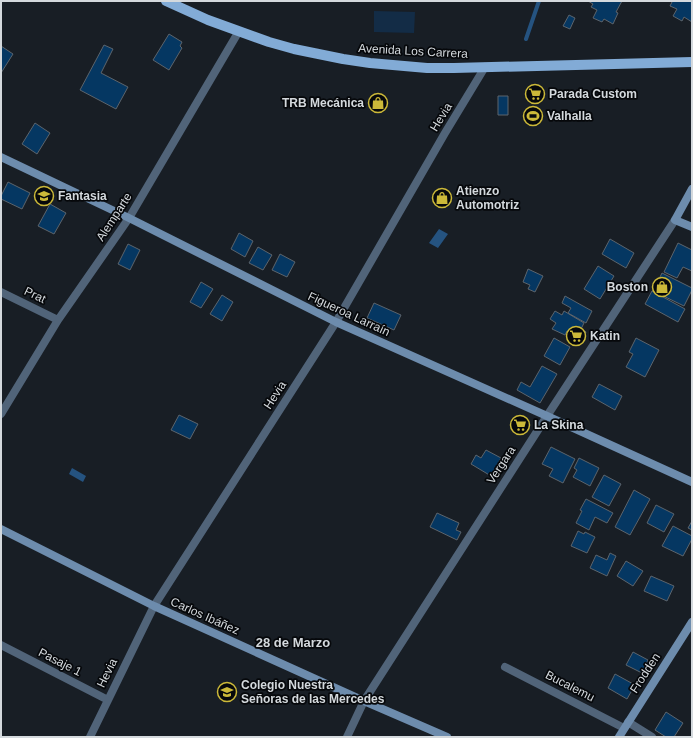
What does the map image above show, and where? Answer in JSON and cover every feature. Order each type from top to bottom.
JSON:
[{"type":"main road","name":"Avenida Los Carrera","points":[[166,1],[208,20],[275,44],[342,59],[370,63],[427,68],[454,68],[692,62]]},
{"type":"street","name":"Alemparte","points":[[2,412],[58,320],[129,218],[240,32]]},
{"type":"street","name":"Hevia","points":[[90,737],[154,606],[336,322],[485,67]]},
{"type":"street","name":"Figueroa Larraín","points":[[1,157],[129,218],[336,322],[692,482]]},
{"type":"street","name":"Vergara","points":[[346,737],[364,701],[675,220],[692,189]]},
{"type":"street","points":[[675,220],[692,227]]},
{"type":"street","name":"Prat","points":[[1,292],[58,320]]},
{"type":"street","name":"Carlos Ibáñez","points":[[1,529],[154,606],[447,737]]},
{"type":"street","name":"Frodden","points":[[619,737],[692,622]]},
{"type":"street","name":"Pasaje 1","points":[[1,645],[108,700]]},
{"type":"street","name":"Bucalemu","points":[[505,666],[652,737]]},
{"type":"shaded area","points":[[374,11],[415,12],[414,33],[374,32]]},
{"type":"shaded area","points":[[439,229],[448,234],[438,248],[429,243]]},
{"type":"shaded area","points":[[72,468],[86,476],[83,482],[69,474]]},
{"type":"building","points":[[588,1],[622,1],[616,12],[618,13],[613,24],[604,19],[602,22],[593,18],[597,10],[591,7],[593,4]]},
{"type":"building","points":[[670,1],[692,1],[692,22],[684,17],[682,21],[673,16],[677,9],[670,6],[672,2]]},
{"type":"building","points":[[569,15],[575,18],[570,29],[563,26]]},
{"type":"building","points":[[169,34],[182,42],[180,46],[182,48],[169,70],[153,60]]},
{"type":"building","points":[[104,45],[113,49],[101,73],[128,87],[116,109],[80,90]]},
{"type":"building","points":[[1,46],[13,54],[1,73]]},
{"type":"building","name":"Parada Custom","points":[[535,86],[541,90],[534,102],[528,98]]},
{"type":"building","points":[[498,96],[508,96],[508,115],[498,115]]},
{"type":"building","points":[[35,123],[50,133],[37,154],[22,144]]},
{"type":"building","points":[[8,182],[30,193],[22,209],[1,199]]},
{"type":"building","points":[[50,204],[66,213],[54,234],[38,226]]},
{"type":"building","points":[[239,233],[253,241],[245,257],[231,249]]},
{"type":"building","points":[[610,239],[634,253],[626,268],[602,254]]},
{"type":"building","points":[[678,243],[692,250],[692,271],[683,267],[677,278],[664,272]]},
{"type":"building","points":[[128,244],[140,250],[130,270],[118,264]]},
{"type":"building","points":[[258,247],[272,255],[263,270],[249,263]]},
{"type":"building","points":[[280,254],[295,262],[287,277],[272,270]]},
{"type":"building","points":[[598,266],[614,276],[600,299],[584,289]]},
{"type":"building","points":[[528,269],[543,276],[535,292],[528,289],[530,285],[523,282]]},
{"type":"building","points":[[662,273],[692,288],[684,306],[653,291]]},
{"type":"building","points":[[201,282],[213,289],[201,308],[190,302]]},
{"type":"building","points":[[652,291],[685,309],[678,322],[645,304]]},
{"type":"building","points":[[222,295],[233,302],[222,321],[210,314]]},
{"type":"building","points":[[565,296],[592,311],[586,323],[568,313],[571,308],[562,303]]},
{"type":"building","points":[[374,303],[401,315],[394,330],[367,318]]},
{"type":"building","points":[[555,311],[562,315],[564,311],[584,323],[581,329],[586,332],[579,344],[572,339],[574,335],[567,331],[565,335],[552,329],[556,323],[550,319]]},
{"type":"building","points":[[554,338],[570,347],[560,365],[544,356]]},
{"type":"building","points":[[636,338],[659,350],[645,377],[626,367],[633,354],[629,352]]},
{"type":"building","points":[[542,366],[557,374],[540,403],[517,390],[521,382],[530,387]]},
{"type":"building","points":[[599,384],[622,396],[615,410],[592,397]]},
{"type":"building","points":[[179,415],[198,424],[190,439],[171,430]]},
{"type":"building","points":[[551,447],[575,459],[563,483],[549,476],[553,469],[542,464]]},
{"type":"building","points":[[486,450],[501,458],[491,476],[471,464],[476,455],[481,458]]},
{"type":"building","points":[[579,458],[599,468],[590,486],[573,477],[577,470],[574,468]]},
{"type":"building","points":[[604,475],[621,484],[609,506],[592,497]]},
{"type":"building","points":[[634,490],[650,499],[630,535],[615,527]]},
{"type":"building","points":[[586,499],[613,513],[607,523],[595,517],[589,530],[576,523],[582,511],[580,510]]},
{"type":"building","points":[[656,505],[674,514],[664,532],[647,523]]},
{"type":"building","points":[[437,513],[459,523],[456,530],[461,532],[457,540],[430,527]]},
{"type":"building","points":[[692,521],[692,530],[688,528]]},
{"type":"building","points":[[673,526],[692,536],[692,539],[683,556],[662,546]]},
{"type":"building","points":[[578,531],[584,534],[585,532],[595,537],[587,553],[571,546]]},
{"type":"building","points":[[610,553],[616,556],[607,576],[590,568],[596,555],[607,560]]},
{"type":"building","points":[[626,561],[643,571],[633,586],[617,576]]},
{"type":"building","points":[[651,576],[674,586],[667,601],[644,591]]},
{"type":"building","points":[[633,652],[648,660],[642,673],[626,665]]},
{"type":"building","points":[[615,674],[635,685],[627,699],[608,688]]},
{"type":"building","points":[[666,712],[683,723],[674,737],[666,737],[655,730]]},
{"type":"waterway","points":[[526,39],[539,1]]},
{"type":"place","name":"Parada Custom","points":[[535,94]]},
{"type":"place","name":"TRB Mecánica","points":[[378,103]]},
{"type":"place","name":"Valhalla","points":[[533,116]]},
{"type":"place","name":"Fantasia","points":[[44,196]]},
{"type":"place","name":"Atienzo Automotriz","points":[[442,198]]},
{"type":"place","name":"Boston","points":[[662,287]]},
{"type":"place","name":"Katin","points":[[576,336]]},
{"type":"place","name":"La Skina","points":[[520,425]]},
{"type":"place","name":"Colegio Nuestra Señoras de las Mercedes","points":[[227,692]]},
{"type":"district","name":"28 de Marzo","points":[[293,642]]}]
